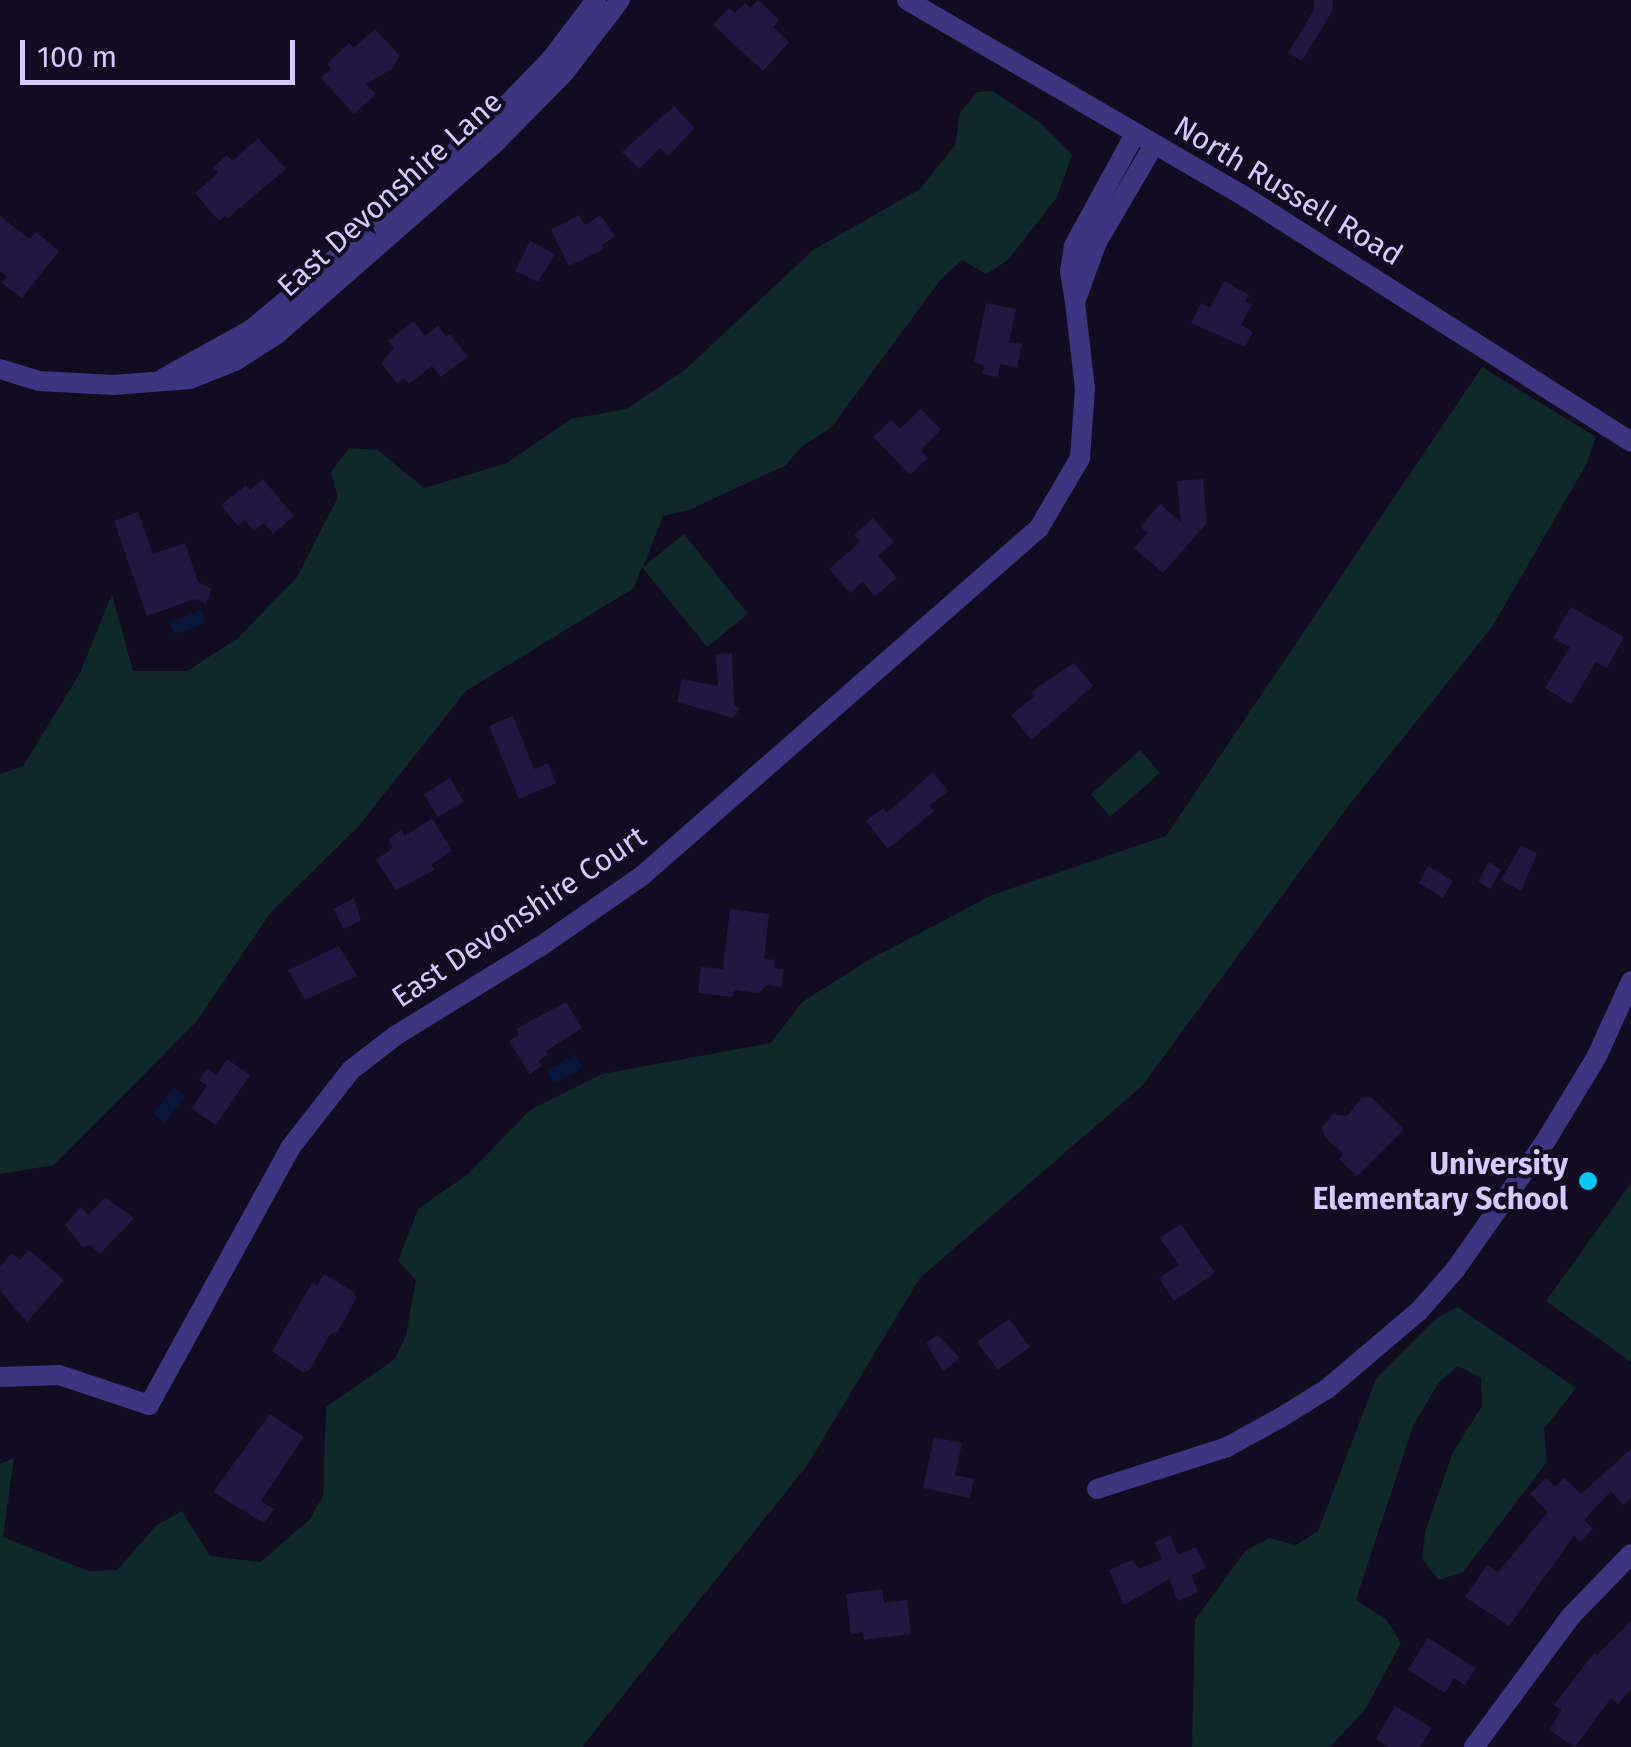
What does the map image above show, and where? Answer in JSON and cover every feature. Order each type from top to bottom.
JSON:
[{"type":"street","name":"East Devonshire Lane","points":[[162,379],[252,329],[320,273],[498,114],[552,58],[596,0]]},
{"type":"street","name":"East Devonshire Lane","points":[[0,369],[39,380],[89,386],[162,379],[208,373],[277,334],[517,123],[565,72],[620,0]]},
{"type":"street","name":"North Russell Road","points":[[908,0],[1320,243],[1631,442]]},
{"type":"street","name":"East Devonshire Court","points":[[0,1377],[59,1375],[148,1405],[290,1148],[351,1070],[395,1036],[541,946],[643,874],[1038,528],[1080,458],[1084,390],[1070,271],[1074,246],[1144,140]]},
{"type":"street","points":[[1097,1489],[1226,1447],[1280,1418],[1326,1389],[1419,1311],[1455,1270],[1545,1142],[1597,1056],[1631,981]]},
{"type":"street","points":[[1474,1747],[1570,1616],[1631,1554]]},
{"type":"green space","points":[[993,91],[1039,122],[1072,155],[1057,197],[1008,260],[986,274],[962,260],[941,279],[831,428],[802,446],[786,465],[689,510],[663,516],[643,567],[684,534],[748,614],[707,647],[642,567],[634,588],[466,691],[358,827],[271,912],[197,1021],[54,1165],[0,1174],[0,774],[23,766],[80,673],[112,594],[133,671],[187,671],[238,638],[297,577],[338,497],[331,472],[349,448],[378,450],[424,488],[507,463],[571,419],[626,409],[686,369],[813,250],[920,189],[955,145],[960,113],[977,92]]},
{"type":"green space","points":[[1482,367],[1596,437],[1586,465],[1492,627],[1346,809],[1142,1086],[920,1278],[806,1467],[582,1747],[0,1747],[0,1464],[14,1458],[3,1537],[88,1571],[117,1570],[157,1525],[182,1511],[210,1556],[261,1562],[310,1519],[323,1496],[326,1407],[395,1359],[406,1335],[416,1280],[398,1261],[418,1209],[468,1174],[530,1110],[602,1074],[771,1043],[802,1002],[867,961],[992,895],[1166,836]]},
{"type":"green space","points":[[1140,750],[1160,773],[1110,817],[1091,794]]},
{"type":"green space","points":[[1631,1183],[1631,1362],[1546,1301]]},
{"type":"green space","points":[[1458,1307],[1576,1388],[1544,1429],[1547,1462],[1463,1572],[1439,1580],[1422,1559],[1425,1532],[1453,1452],[1482,1406],[1481,1378],[1458,1366],[1439,1382],[1413,1426],[1356,1600],[1386,1619],[1401,1643],[1365,1710],[1330,1747],[1192,1747],[1195,1620],[1245,1551],[1269,1538],[1296,1545],[1318,1531],[1376,1379],[1438,1317]]},
{"type":"water","points":[[202,610],[206,623],[174,634],[169,622]]},
{"type":"water","points":[[575,1054],[583,1067],[554,1083],[547,1071]]},
{"type":"water","points":[[174,1087],[185,1096],[165,1123],[153,1114]]},
{"type":"building","points":[[758,0],[779,20],[773,27],[789,42],[763,71],[713,25],[729,8],[735,13],[745,3],[750,8]]},
{"type":"building","points":[[1314,0],[1333,0],[1333,10],[1302,61],[1288,53],[1314,10]]},
{"type":"building","points":[[375,29],[400,56],[392,69],[366,84],[376,94],[354,114],[321,78],[331,69],[327,64],[349,43],[354,48]]},
{"type":"building","points":[[674,106],[695,128],[668,156],[660,148],[639,169],[622,152]]},
{"type":"building","points":[[258,138],[286,169],[228,218],[226,215],[219,221],[195,193],[218,173],[213,167],[227,155],[233,161]]},
{"type":"building","points":[[579,215],[585,225],[600,215],[615,236],[601,246],[603,249],[569,266],[551,230]]},
{"type":"building","points":[[0,216],[30,239],[36,232],[59,251],[22,298],[2,283],[7,277],[0,271]]},
{"type":"building","points":[[530,241],[555,254],[538,282],[515,271]]},
{"type":"building","points":[[1224,281],[1249,295],[1245,302],[1252,304],[1241,325],[1253,332],[1245,347],[1191,323],[1201,303],[1210,308]]},
{"type":"building","points":[[986,303],[1016,309],[1009,342],[1022,344],[1017,367],[1000,364],[998,377],[982,374],[984,366],[974,361]]},
{"type":"building","points":[[414,321],[425,336],[438,326],[446,336],[450,334],[468,357],[441,377],[432,366],[409,384],[404,378],[397,383],[381,363],[394,348],[388,341]]},
{"type":"building","points":[[921,409],[941,430],[921,450],[928,458],[910,475],[873,437],[891,420],[900,429]]},
{"type":"building","points":[[263,479],[294,516],[273,534],[264,523],[254,531],[245,520],[238,526],[221,505],[246,485],[250,490]]},
{"type":"building","points":[[1203,479],[1207,523],[1163,573],[1134,548],[1148,533],[1140,527],[1160,504],[1181,522],[1177,481]]},
{"type":"building","points":[[138,512],[153,554],[185,543],[198,582],[212,589],[206,604],[195,599],[147,616],[114,521]]},
{"type":"building","points":[[873,518],[894,542],[878,556],[897,578],[875,596],[863,582],[850,593],[829,569],[860,542],[854,535]]},
{"type":"building","points":[[1571,607],[1624,637],[1607,668],[1596,662],[1571,704],[1545,688],[1570,647],[1553,638]]},
{"type":"building","points":[[732,653],[734,705],[740,709],[733,718],[677,702],[682,679],[718,686],[716,654]]},
{"type":"building","points":[[1074,663],[1093,686],[1031,740],[1011,715],[1034,697],[1031,692]]},
{"type":"building","points":[[513,716],[534,769],[548,763],[556,783],[519,799],[489,726]]},
{"type":"building","points":[[933,772],[948,791],[929,806],[934,811],[888,849],[866,821],[883,808],[887,813]]},
{"type":"building","points":[[450,778],[464,802],[438,817],[424,794]]},
{"type":"building","points":[[432,818],[452,850],[431,865],[435,870],[396,890],[376,860],[393,848],[388,839],[401,830],[405,836]]},
{"type":"building","points":[[1521,845],[1537,854],[1521,891],[1501,880]]},
{"type":"building","points":[[1489,862],[1501,870],[1490,889],[1478,881]]},
{"type":"building","points":[[1428,866],[1453,881],[1443,898],[1419,883]]},
{"type":"building","points":[[354,898],[361,920],[344,929],[333,909]]},
{"type":"building","points":[[730,909],[769,914],[764,959],[775,960],[774,968],[784,969],[781,987],[766,985],[759,993],[734,990],[733,997],[698,993],[701,967],[723,969]]},
{"type":"building","points":[[339,946],[357,976],[305,1000],[288,970]]},
{"type":"building","points":[[566,1002],[582,1028],[546,1051],[548,1055],[538,1061],[542,1066],[530,1074],[509,1041],[519,1035],[516,1029]]},
{"type":"building","points":[[227,1059],[250,1075],[216,1125],[191,1108],[207,1086],[199,1080],[207,1068],[216,1075]]},
{"type":"building","points":[[1371,1097],[1404,1129],[1357,1176],[1339,1159],[1343,1154],[1324,1136],[1322,1127],[1333,1114],[1347,1116],[1361,1098]]},
{"type":"building","points":[[105,1197],[134,1218],[100,1254],[90,1245],[83,1248],[65,1225],[81,1207],[89,1215]]},
{"type":"building","points":[[1181,1224],[1215,1273],[1174,1301],[1159,1278],[1179,1265],[1160,1238]]},
{"type":"building","points":[[29,1250],[64,1280],[27,1322],[0,1291],[0,1267],[12,1253],[20,1260]]},
{"type":"building","points":[[324,1274],[354,1292],[356,1298],[338,1332],[330,1334],[309,1371],[303,1372],[272,1351],[312,1283],[317,1286]]},
{"type":"building","points":[[1009,1319],[1030,1347],[998,1370],[977,1342]]},
{"type":"building","points":[[938,1335],[960,1358],[943,1371],[926,1343]]},
{"type":"building","points":[[270,1414],[304,1437],[261,1501],[274,1509],[264,1523],[213,1492]]},
{"type":"building","points":[[934,1437],[962,1443],[955,1475],[974,1479],[970,1498],[923,1488]]},
{"type":"building","points":[[1631,1449],[1631,1498],[1623,1505],[1611,1491],[1584,1520],[1593,1529],[1580,1542],[1574,1536],[1509,1626],[1465,1597],[1487,1565],[1498,1572],[1548,1512],[1530,1494],[1546,1478],[1555,1487],[1564,1478],[1581,1494]]},
{"type":"building","points":[[1170,1535],[1178,1555],[1196,1547],[1206,1568],[1191,1575],[1198,1592],[1178,1601],[1169,1579],[1124,1605],[1109,1570],[1132,1560],[1139,1569],[1162,1559],[1155,1542]]},
{"type":"building","points":[[882,1589],[884,1603],[907,1600],[911,1634],[864,1640],[863,1632],[851,1634],[846,1594]]},
{"type":"building","points":[[1631,1621],[1631,1689],[1618,1704],[1611,1698],[1575,1747],[1549,1730],[1562,1710],[1554,1705],[1594,1653],[1597,1655]]},
{"type":"building","points":[[1428,1638],[1476,1668],[1465,1685],[1454,1678],[1445,1693],[1408,1670]]},
{"type":"building","points":[[1395,1706],[1432,1728],[1420,1747],[1389,1747],[1376,1739]]},
{"type":"place","name":"University Elementary School","points":[[1588,1181]]}]
